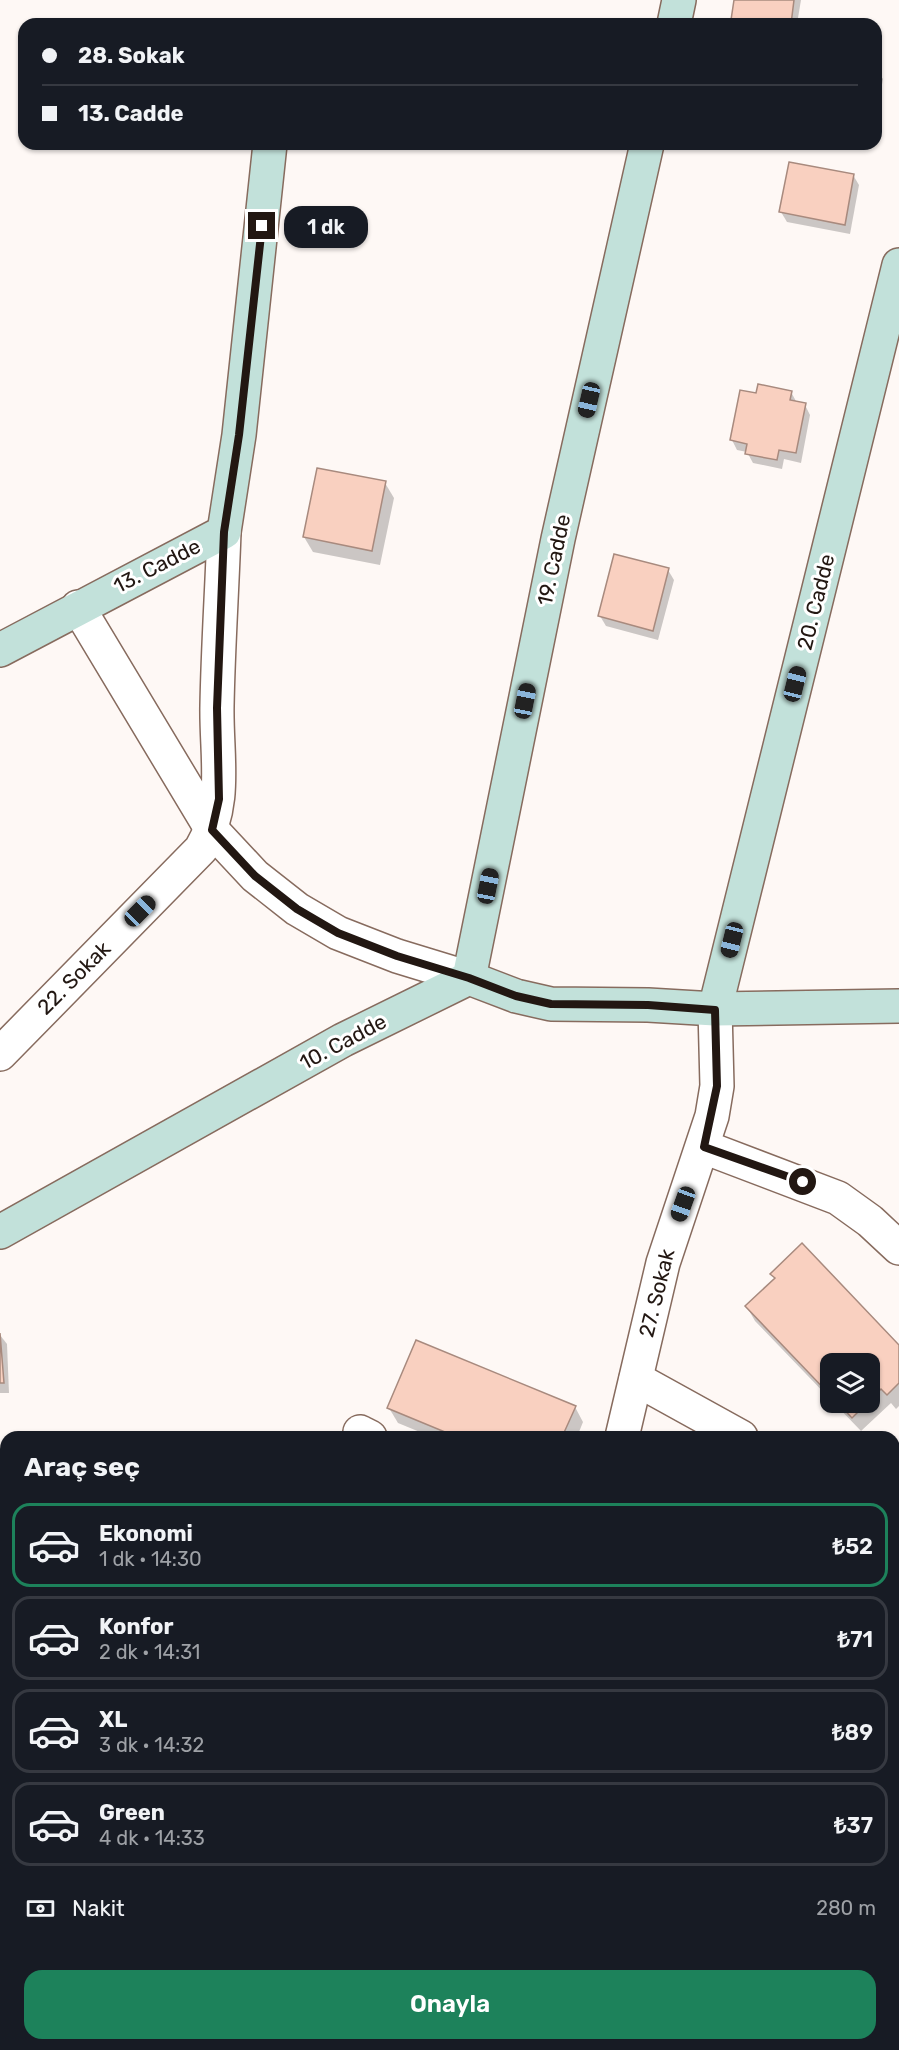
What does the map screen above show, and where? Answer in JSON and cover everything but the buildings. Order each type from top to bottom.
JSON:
[{"type":"street","points":[[675,18],[679,0]]},
{"type":"street","name":"13. Cadde","points":[[0,650],[224,532],[239,435],[269,150]]},
{"type":"street","name":"19. Cadde","points":[[469,978],[558,539],[646,150]]},
{"type":"street","name":"20. Cadde","points":[[715,1010],[899,265]]},
{"type":"street","name":"22. Sokak","points":[[0,1054],[201,849],[212,830],[219,799],[217,708],[224,532]]},
{"type":"street","points":[[78,607],[212,830],[255,876],[297,909],[338,933],[397,956],[469,978],[516,996],[551,1004],[648,1005],[715,1010],[899,1006]]},
{"type":"street","name":"10. Cadde","points":[[0,1232],[343,1040],[469,978]]},
{"type":"street","name":"27. Sokak","points":[[623,1431],[663,1263],[704,1147],[717,1086],[715,1010]]},
{"type":"street","points":[[704,1147],[803,1182],[838,1198],[870,1221],[899,1248]]},
{"type":"street","points":[[636,1379],[730,1431]]},
{"type":"route","points":[[262,226],[239,435],[224,532],[217,708],[219,799],[212,830],[255,876],[297,909],[338,933],[397,956],[469,978],[516,996],[551,1004],[648,1005],[715,1010],[717,1086],[704,1147],[803,1182]]}]
